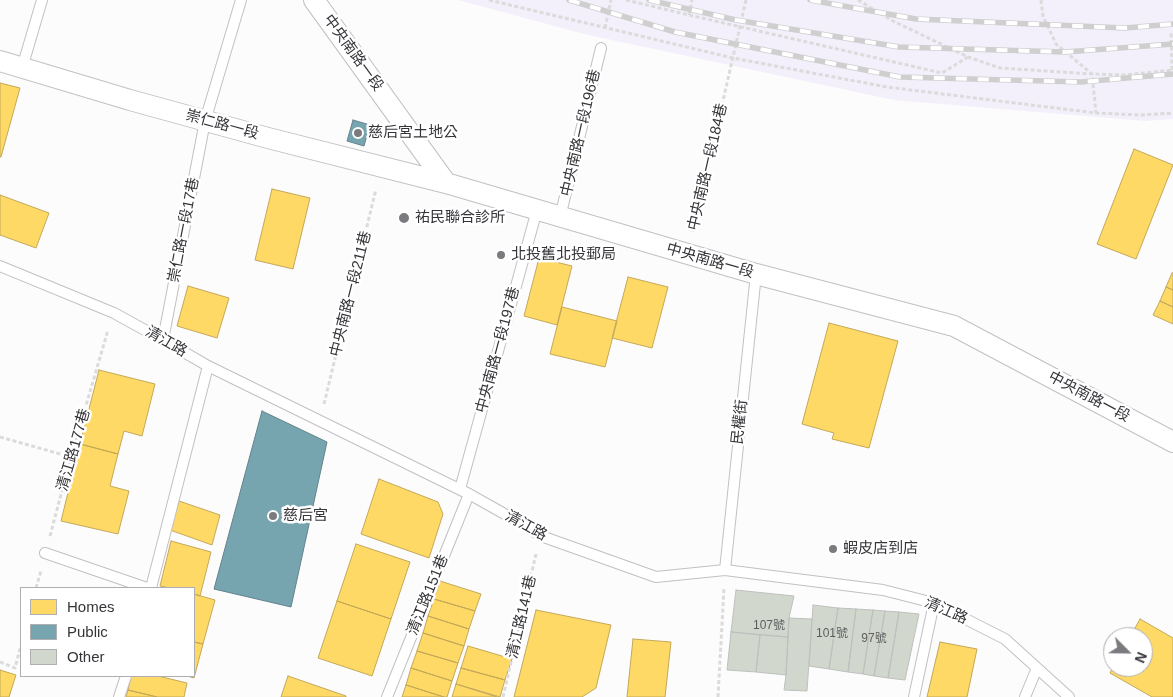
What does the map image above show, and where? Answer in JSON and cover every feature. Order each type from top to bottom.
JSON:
[{"type":"street","name":"中央南路一段","points":[[314,0],[446,183],[756,274],[954,326],[1173,442]]},
{"type":"street","name":"崇仁路一段","points":[[0,61],[130,100],[268,138],[446,183]]},
{"type":"lane","points":[[22,68],[42,0]]},
{"type":"lane","name":"崇仁路一段17巷","points":[[163,340],[205,120],[240,0]]},
{"type":"lane","name":"中央南路一段196巷","points":[[560,217],[601,48]]},
{"type":"lane","name":"中央南路一段197巷","points":[[465,492],[537,210]]},
{"type":"lane","name":"清江路","points":[[0,266],[114,313],[208,366],[465,492],[510,516],[540,536],[656,577],[725,570],[883,590],[934,603],[1005,639],[1070,697]]},
{"type":"lane","name":"民權街","points":[[725,570],[756,274]]},
{"type":"lane","points":[[149,587],[208,366]]},
{"type":"lane","name":"清江路151巷","points":[[387,697],[465,492]]},
{"type":"lane","points":[[46,553],[146,587]]},
{"type":"lane","points":[[914,697],[934,603]]},
{"type":"lane","points":[[1025,697],[1037,668]]},
{"type":"lane","points":[[119,697],[126,677]]},
{"type":"path","points":[[489,0],[733,58],[887,87],[1096,113],[1141,115],[1173,113]]},
{"type":"path","points":[[606,27],[611,0]]},
{"type":"path","points":[[626,0],[689,16],[942,72],[968,57]]},
{"type":"path","points":[[689,16],[692,0]]},
{"type":"path","name":"中央南路一段184巷","points":[[688,254],[746,0]]},
{"type":"path","points":[[858,0],[893,21],[968,57],[1000,68],[1124,75],[1172,70],[1171,33],[1173,33]]},
{"type":"path","points":[[1041,0],[1043,16],[1056,44],[1092,74],[1096,113]]},
{"type":"path","name":"中央南路一段211巷","points":[[320,421],[382,167]]},
{"type":"path","name":"清江路177巷","points":[[36,587],[71,457],[114,313]]},
{"type":"path","points":[[0,437],[71,457]]},
{"type":"path","name":"清江路141巷","points":[[503,697],[540,536]]},
{"type":"path","points":[[718,697],[725,570]]},
{"type":"path","points":[[0,662],[15,668],[20,649]]},
{"type":"shaded area","points":[[458,0],[1173,0],[1173,119],[1145,121],[894,100],[588,35]]},
{"type":"building: Homes","points":[[0,83],[20,88],[1,157],[0,157]]},
{"type":"building: Homes","points":[[1134,149],[1173,165],[1136,259],[1097,244]]},
{"type":"building: Homes","points":[[272,189],[310,198],[293,269],[255,260]]},
{"type":"building: Homes","points":[[0,195],[49,213],[36,248],[0,235]]},
{"type":"building: Homes","points":[[539,258],[572,266],[557,325],[524,316]]},
{"type":"building: Homes","points":[[1173,273],[1173,290],[1166,287]]},
{"type":"building: Homes","points":[[628,277],[668,287],[652,348],[612,338]]},
{"type":"building: Homes","points":[[188,286],[229,298],[217,338],[177,326]]},
{"type":"building: Homes","points":[[1166,287],[1173,290],[1173,307],[1160,301]]},
{"type":"building: Homes","points":[[1160,301],[1173,307],[1173,324],[1153,315]]},
{"type":"building: Homes","points":[[562,307],[617,321],[605,367],[550,354]]},
{"type":"building: Homes","points":[[829,323],[898,341],[869,448],[832,439],[834,433],[802,424]]},
{"type":"building: Homes","points":[[99,370],[155,384],[142,436],[124,431],[118,454],[80,444]]},
{"type":"building: Homes","points":[[80,444],[118,454],[110,486],[129,491],[118,534],[61,521]]},
{"type":"building: Homes","points":[[379,479],[438,502],[443,514],[429,558],[361,534]]},
{"type":"building: Homes","points":[[179,501],[220,515],[212,545],[170,530]]},
{"type":"building: Homes","points":[[171,541],[211,552],[200,596],[195,594],[195,587],[160,586]]},
{"type":"building: Homes","points":[[356,544],[410,562],[391,619],[337,601]]},
{"type":"building: Homes","points":[[440,581],[481,594],[475,611],[434,599]]},
{"type":"building: Homes","points":[[195,594],[215,600],[203,644],[195,642]]},
{"type":"building: Homes","points":[[434,599],[475,611],[469,629],[428,616]]},
{"type":"building: Homes","points":[[337,601],[391,619],[372,676],[318,658]]},
{"type":"building: Homes","points":[[536,610],[611,625],[596,688],[582,697],[514,697]]},
{"type":"building: Homes","points":[[428,616],[469,629],[464,646],[423,633]]},
{"type":"building: Homes","points":[[1140,619],[1173,638],[1173,697],[1152,697],[1117,677],[1153,677],[1153,627],[1136,627]]},
{"type":"building: Homes","points":[[423,633],[464,646],[458,663],[417,651]]},
{"type":"building: Homes","points":[[633,639],[671,642],[665,697],[627,697]]},
{"type":"building: Homes","points":[[195,642],[203,644],[195,674]]},
{"type":"building: Homes","points":[[940,642],[977,649],[967,697],[927,697]]},
{"type":"building: Homes","points":[[468,646],[512,659],[505,680],[461,668]]},
{"type":"building: Homes","points":[[417,651],[458,663],[452,681],[411,668]]},
{"type":"building: Homes","points":[[411,668],[452,681],[447,697],[406,685]]},
{"type":"building: Homes","points":[[461,668],[505,680],[500,697],[456,684]]},
{"type":"building: Homes","points":[[0,670],[16,675],[9,697],[0,697]]},
{"type":"building: Homes","points":[[288,676],[346,696],[346,697],[281,697]]},
{"type":"building: Homes","points":[[131,677],[162,677],[187,683],[184,697],[157,697],[128,690]]},
{"type":"building: Homes","points":[[456,684],[497,697],[452,697]]},
{"type":"building: Homes","points":[[406,685],[444,697],[402,697]]},
{"type":"building: Homes","points":[[128,690],[157,697],[126,697]]},
{"type":"building: Public","name":"慈后宮土地公","points":[[353,120],[370,125],[364,146],[347,141]]},
{"type":"building: Public","name":"慈后宮","points":[[262,411],[327,442],[291,607],[214,589]]},
{"type":"building: Other","points":[[736,590],[794,596],[789,618],[788,637],[731,632]]},
{"type":"building: Other","points":[[813,605],[838,608],[829,669],[809,666]]},
{"type":"building: Other","points":[[838,608],[856,609],[848,672],[829,669]]},
{"type":"building: Other","points":[[856,609],[873,610],[863,674],[848,672]]},
{"type":"building: Other","points":[[873,610],[885,611],[874,676],[863,674]]},
{"type":"building: Other","points":[[885,611],[899,612],[888,678],[874,676]]},
{"type":"building: Other","points":[[899,612],[919,614],[905,680],[888,678]]},
{"type":"building: Other","points":[[789,618],[812,619],[807,691],[784,690]]},
{"type":"building: Other","points":[[731,632],[760,635],[756,672],[727,670]]},
{"type":"building: Other","points":[[760,635],[788,637],[786,675],[756,672]]},
{"type":"railway","points":[[569,0],[675,32],[900,77],[1081,82],[1173,74]]},
{"type":"railway","points":[[649,0],[736,20],[899,47],[1065,52],[1173,44]]},
{"type":"railway","points":[[810,0],[916,19],[1125,28],[1173,24]]},
{"type":"place","name":"慈后宮土地公","points":[[358,133]]},
{"type":"place","name":"祐民聯合診所","points":[[404,218]]},
{"type":"place","name":"北投舊北投郵局","points":[[501,255]]},
{"type":"place","name":"慈后宮","points":[[273,516]]},
{"type":"place","name":"蝦皮店到店","points":[[833,549]]}]
